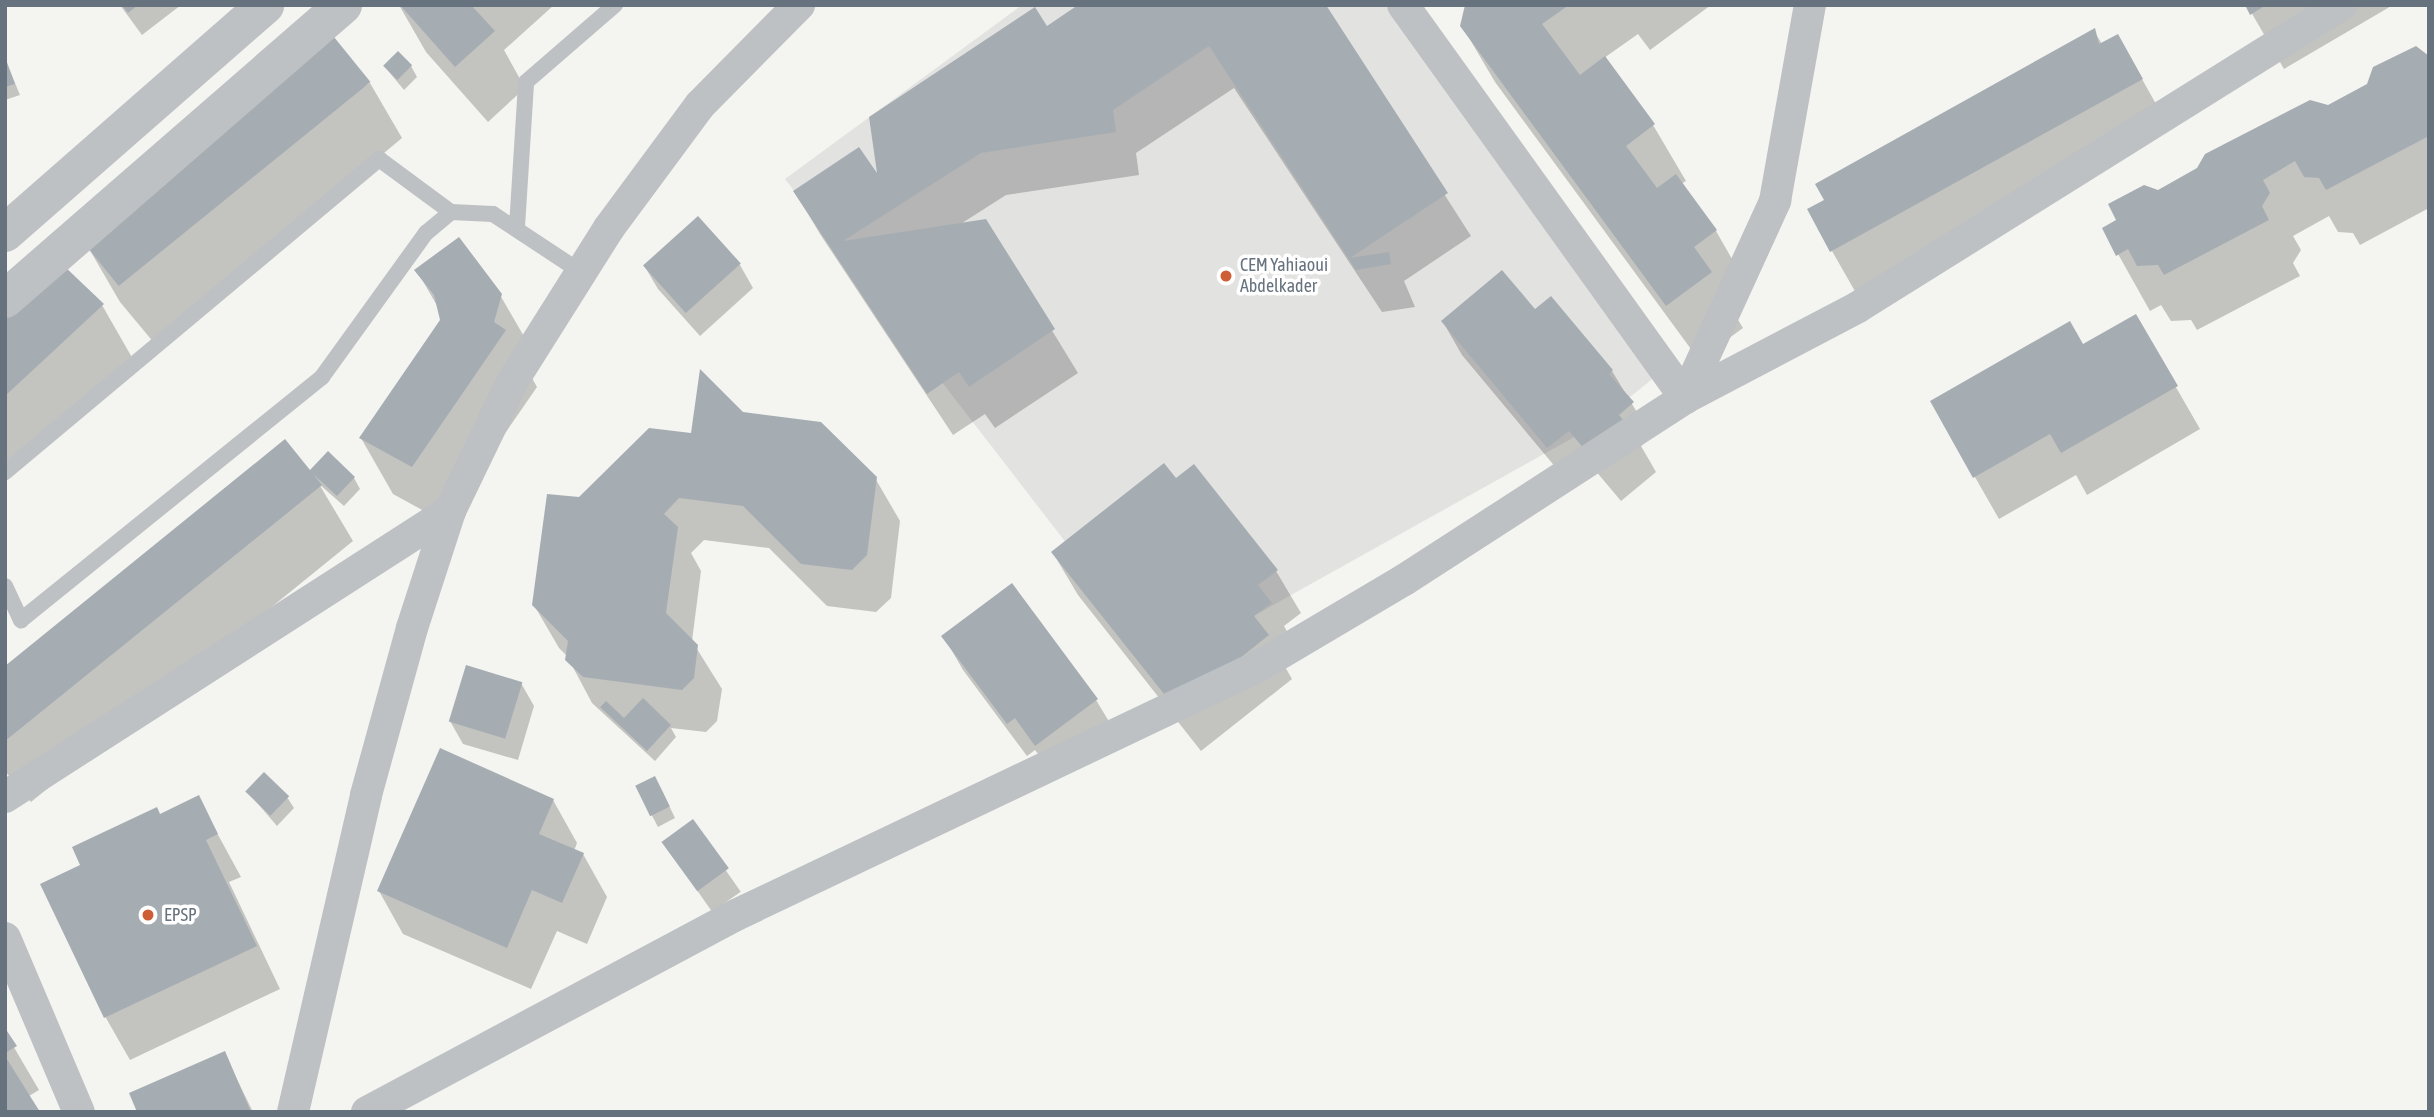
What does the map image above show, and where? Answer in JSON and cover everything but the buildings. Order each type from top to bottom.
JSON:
[{"type":"street","points":[[5,233],[265,5]]},
{"type":"street","points":[[5,299],[343,5]]},
{"type":"street","points":[[293,1112],[366,794],[412,628],[450,511],[512,382],[609,228],[700,105],[799,5]]},
{"type":"street","points":[[1404,5],[1685,398]]},
{"type":"street","points":[[1685,398],[1775,201],[1810,5]]},
{"type":"street","points":[[368,1112],[736,915],[1259,666],[1404,580],[1685,398],[1858,307],[2341,5]]},
{"type":"street","points":[[5,797],[450,511]]},
{"type":"street","points":[[5,938],[79,1112]]},
{"type":"lane","points":[[517,227],[526,82],[615,5]]},
{"type":"lane","points":[[5,472],[379,159],[451,212],[493,214],[517,227],[581,272]]},
{"type":"lane","points":[[5,586],[21,620],[322,377],[426,233],[451,212]]},
{"type":"shaded area","name":"CEM Yahiaoui Abdelkader","points":[[1022,5],[1400,5],[1661,372],[1594,426],[1162,667],[785,179]]},
{"type":"place","name":"CEM Yahiaoui Abdelkader","points":[[1226,276]]},
{"type":"place","name":"EPSP","points":[[148,915]]}]
